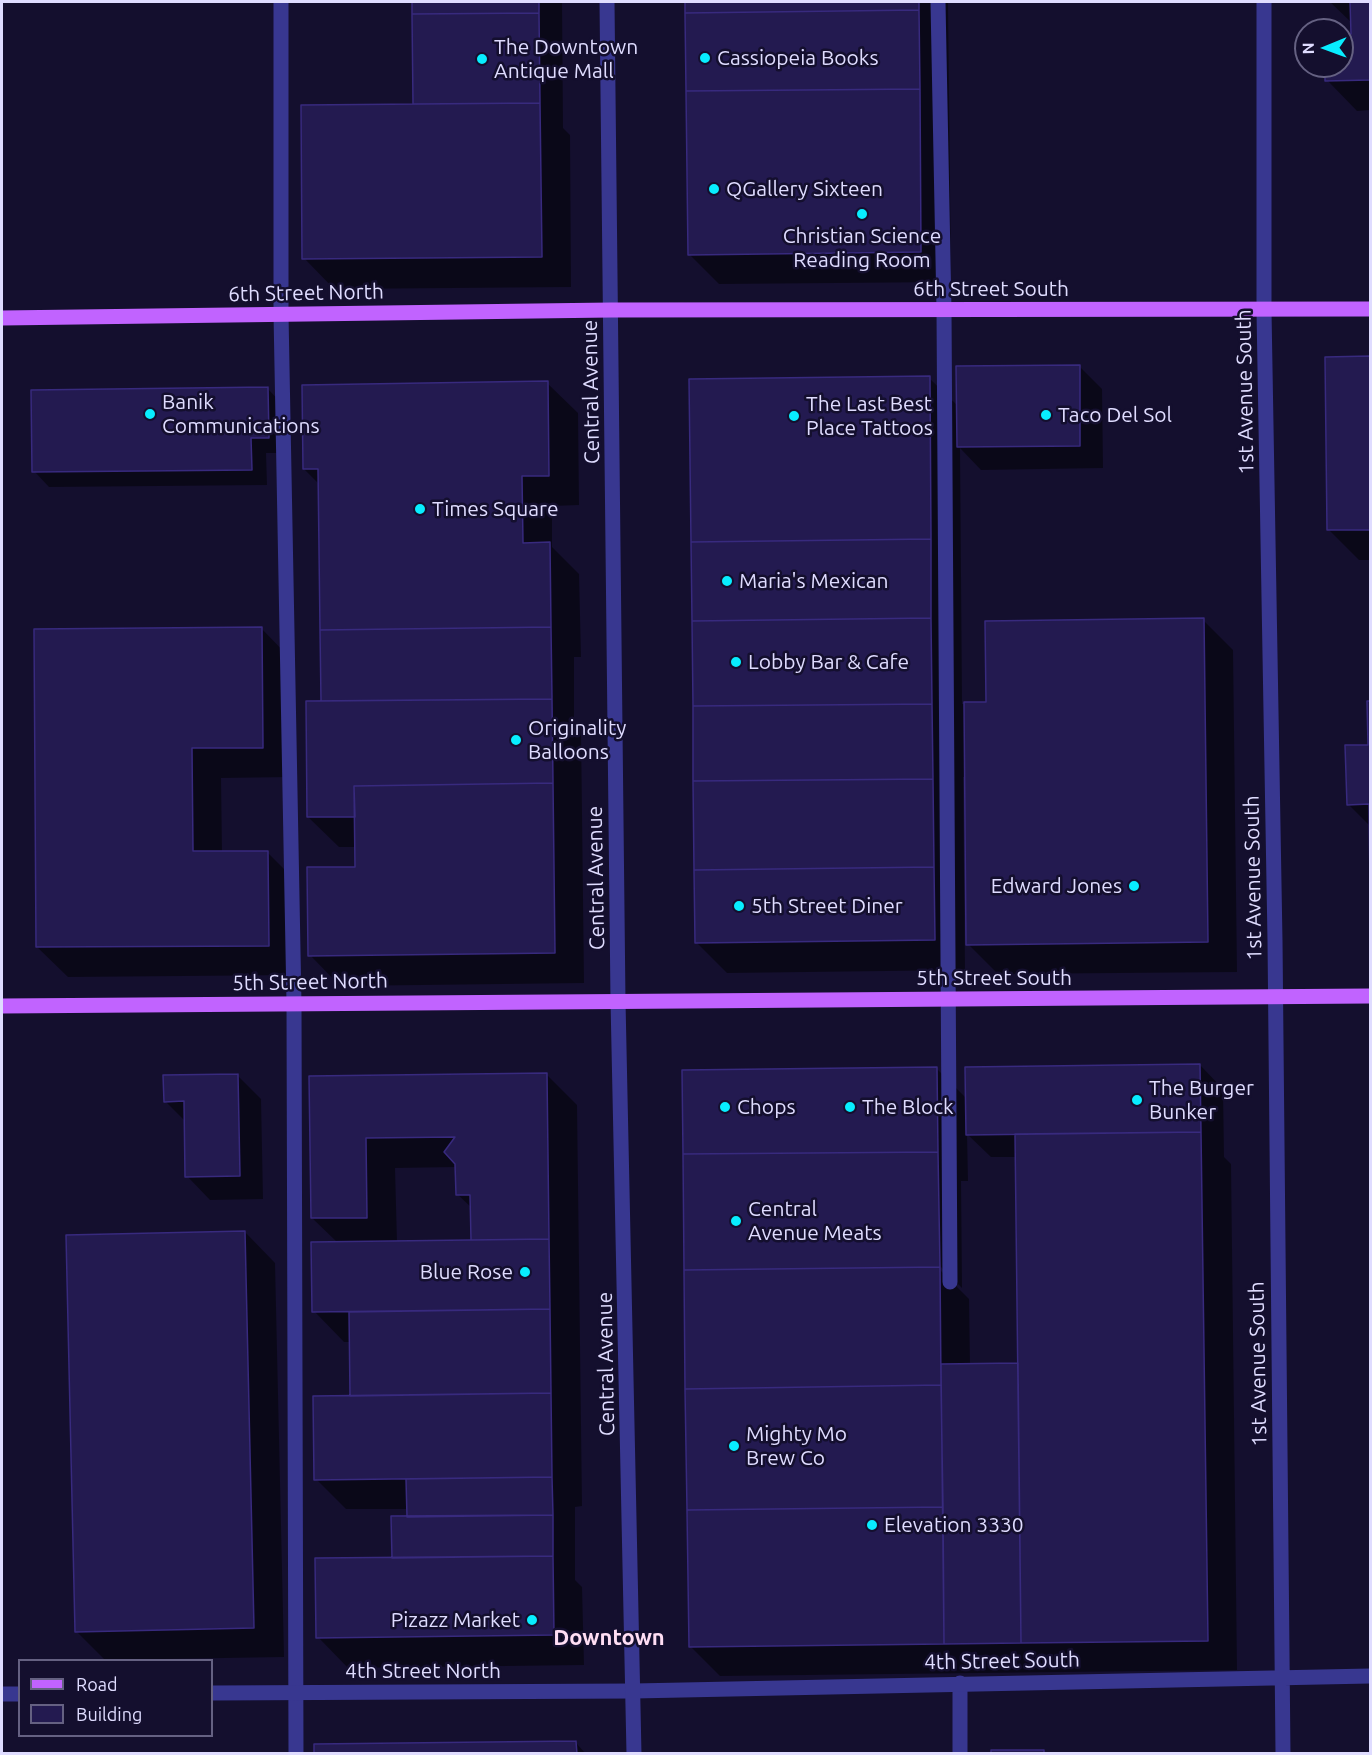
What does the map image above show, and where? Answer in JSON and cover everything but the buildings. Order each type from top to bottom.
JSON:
[{"type":"main road","name":"6th Street South","points":[[611,310],[1264,311],[1371,309]]},
{"type":"main road","name":"6th Street North","points":[[2,318],[611,310]]},
{"type":"main road","name":"5th Street South","points":[[618,1000],[1371,996]]},
{"type":"main road","name":"5th Street North","points":[[2,1006],[618,1000]]},
{"type":"street","points":[[281,2],[281,315],[294,1003],[296,1754]]},
{"type":"street","name":"Central Avenue","points":[[608,2],[618,1000],[634,1754]]},
{"type":"street","points":[[938,2],[944,310],[950,1282]]},
{"type":"street","name":"1st Avenue South","points":[[1264,2],[1264,311],[1275,998],[1282,1754]]},
{"type":"street","name":"4th Street South","points":[[634,1691],[960,1683],[1371,1677]]},
{"type":"street","points":[[960,1683],[960,1754]]},
{"type":"street","name":"4th Street North","points":[[213,1693],[634,1691]]},
{"type":"street","points":[[2,1694],[18,1694]]},
{"type":"place","name":"Cassiopeia Books","points":[[705,58]]},
{"type":"place","name":"The Downtown Antique Mall","points":[[482,59]]},
{"type":"place","name":"QGallery Sixteen","points":[[714,189]]},
{"type":"place","name":"Christian Science Reading Room","points":[[862,214]]},
{"type":"place","name":"Banik Communications","points":[[150,414]]},
{"type":"place","name":"Taco Del Sol","points":[[1046,415]]},
{"type":"place","name":"The Last Best Place Tattoos","points":[[794,416]]},
{"type":"place","name":"Times Square","points":[[420,509]]},
{"type":"place","name":"Maria's Mexican","points":[[727,581]]},
{"type":"place","name":"Lobby Bar & Cafe","points":[[736,662]]},
{"type":"place","name":"Originality Balloons","points":[[516,740]]},
{"type":"place","name":"Edward Jones","points":[[1134,886]]},
{"type":"place","name":"5th Street Diner","points":[[739,906]]},
{"type":"place","name":"The Burger Bunker","points":[[1137,1100]]},
{"type":"place","name":"Chops","points":[[725,1107]]},
{"type":"place","name":"The Block","points":[[850,1107]]},
{"type":"place","name":"Central Avenue Meats","points":[[736,1221]]},
{"type":"place","name":"Blue Rose","points":[[525,1272]]},
{"type":"place","name":"Mighty Mo Brew Co","points":[[734,1446]]},
{"type":"place","name":"Elevation 3330","points":[[872,1525]]},
{"type":"place","name":"Pizazz Market","points":[[532,1620]]},
{"type":"district","name":"Downtown","points":[[609,1638]]}]
